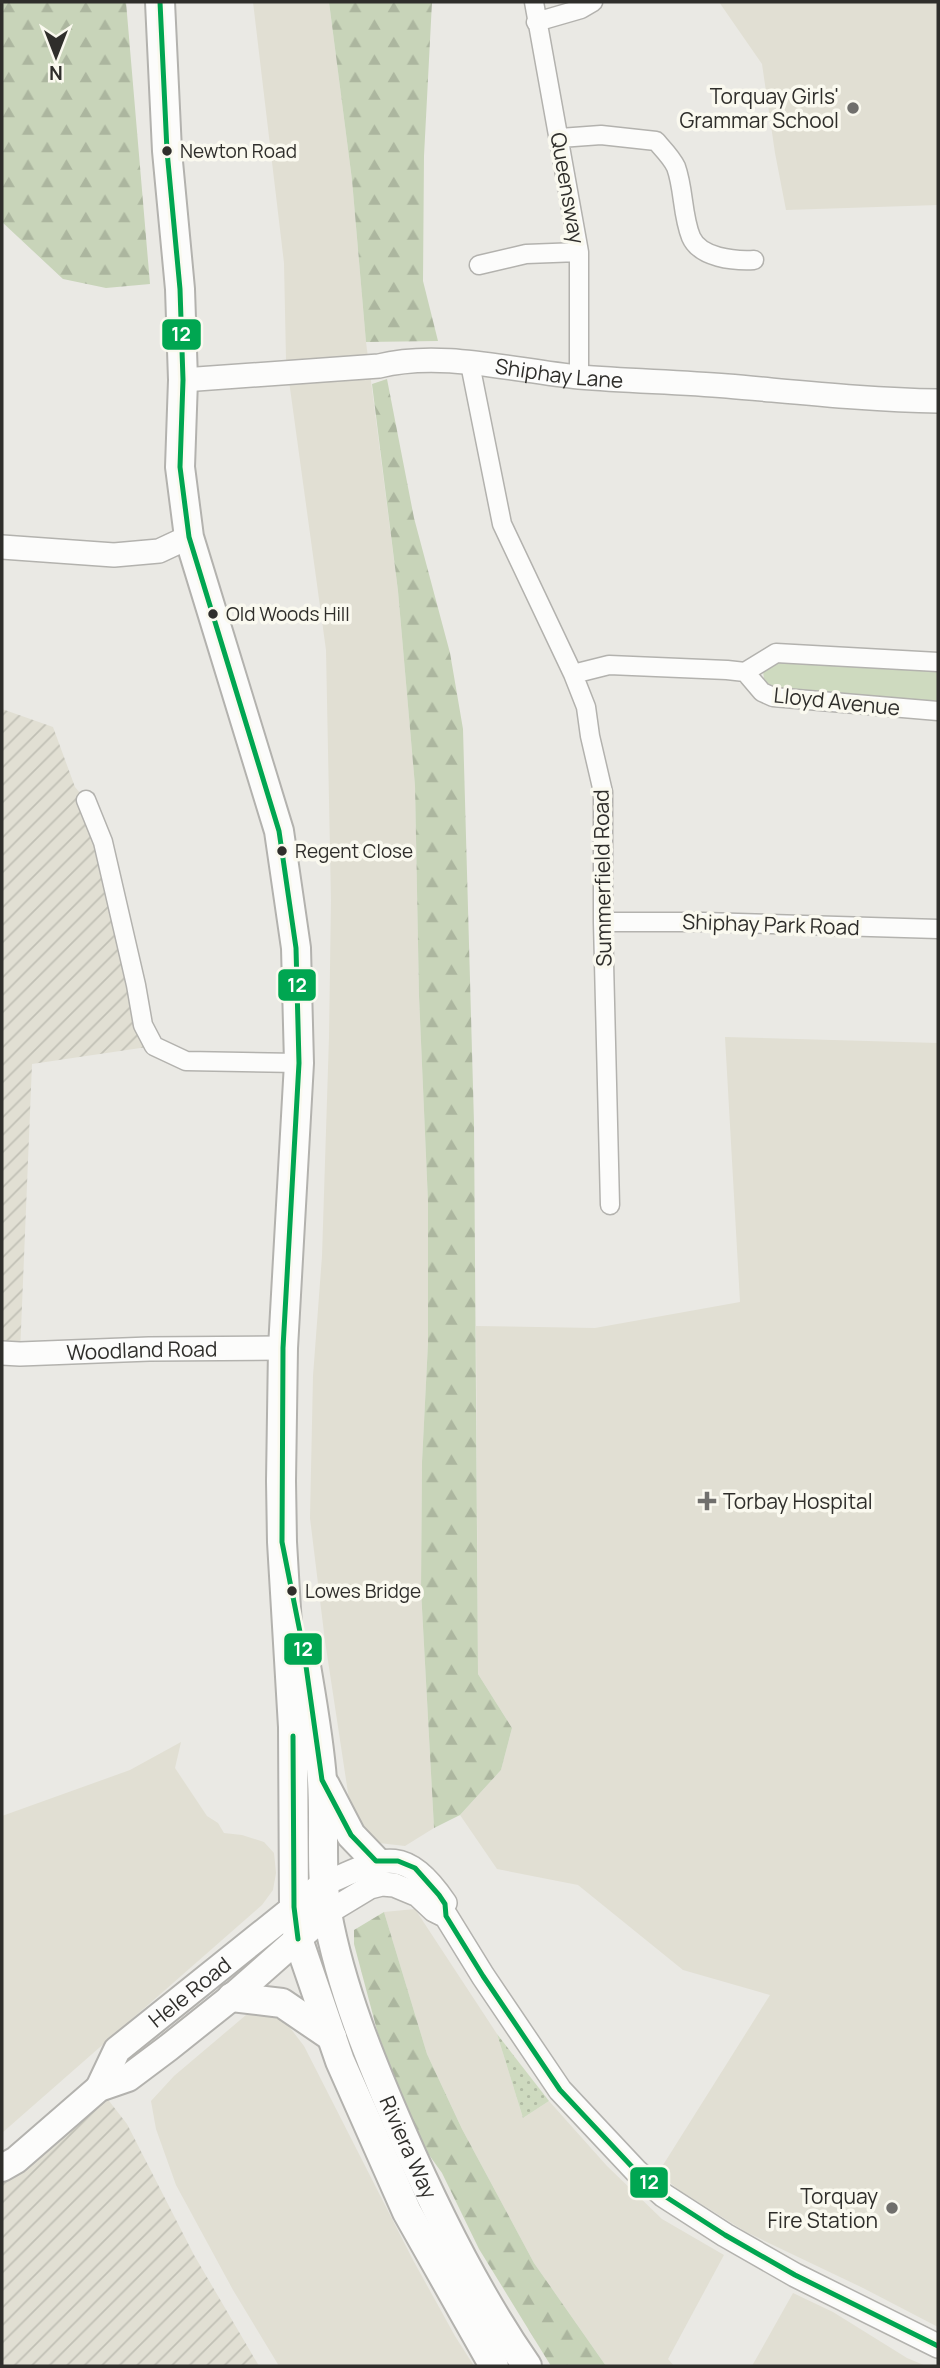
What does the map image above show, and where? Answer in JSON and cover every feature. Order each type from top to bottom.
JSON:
[{"type":"main road","points":[[160,2],[167,151],[180,289],[183,380],[180,467],[189,537],[279,831],[296,948],[299,1063],[283,1348],[282,1542],[304,1653],[322,1780],[351,1835],[376,1861]]},
{"type":"main road","name":"Riviera Way","points":[[282,1542],[293,1727],[294,1907],[298,1939],[332,2038],[407,2211],[494,2366]]},
{"type":"main road","name":"Riviera Way","points":[[322,1780],[327,1913],[368,2057],[431,2199],[504,2333],[527,2366]]},
{"type":"main road","name":"Hele Road","points":[[99,2088],[117,2050],[324,1884]]},
{"type":"main road","name":"Hele Road","points":[[2,2168],[16,2160],[99,2088],[128,2078],[232,1997],[327,1913]]},
{"type":"main road","points":[[232,1997],[282,2003],[332,2038]]},
{"type":"street","name":"Queensway","points":[[534,2],[579,252],[579,377]]},
{"type":"street","points":[[536,22],[580,9],[593,2]]},
{"type":"street","points":[[560,138],[601,135],[656,141],[675,165],[691,239],[716,256],[734,261],[754,260]]},
{"type":"street","points":[[479,265],[526,254],[579,252]]},
{"type":"street","name":"Shiphay Lane","points":[[183,380],[440,360],[579,377],[723,386],[890,401],[938,401]]},
{"type":"street","name":"Summerfield Road","points":[[470,364],[502,524],[586,707],[603,792],[603,922],[610,1205]]},
{"type":"street","points":[[2,547],[114,555],[159,551],[189,537]]},
{"type":"street","name":"Lloyd Avenue","points":[[938,662],[776,653],[745,672],[762,692],[773,698],[938,711]]},
{"type":"street","points":[[573,674],[609,665],[745,672]]},
{"type":"street","points":[[86,800],[103,842],[143,1025],[154,1046],[186,1061],[299,1063]]},
{"type":"street","name":"Shiphay Park Road","points":[[603,922],[938,929]]},
{"type":"street","name":"Woodland Road","points":[[2,1353],[283,1348]]},
{"type":"street","points":[[324,1884],[376,1861],[398,1861],[415,1868],[445,1904],[446,1916],[483,1976],[560,2090],[636,2171],[663,2195],[725,2235],[795,2275],[938,2346]]},
{"type":"street","points":[[327,1913],[370,1887],[382,1884],[394,1885],[418,1895],[434,1910],[446,1916]]},
{"type":"shaded area","points":[[253,2],[329,2],[352,180],[366,342],[398,591],[415,786],[419,996],[428,1202],[428,1343],[422,1462],[421,1590],[434,1828],[405,1846],[370,1842],[350,1806],[310,1518],[313,1376],[322,1256],[329,1037],[331,900],[326,650],[286,359],[284,263]]},
{"type":"shaded area","name":"Torquay Girls' Grammar School","points":[[719,2],[938,2],[938,205],[786,210],[762,64]]},
{"type":"shaded area","points":[[2,709],[53,727],[75,787],[86,800],[154,1046],[32,1064],[20,1354],[2,1353]]},
{"type":"shaded area","name":"Torbay Hospital","points":[[725,1037],[938,1043],[938,2327],[746,2232],[679,2190],[658,2173],[770,1995],[683,1970],[578,1885],[497,1869],[460,1815],[501,1770],[512,1728],[478,1674],[476,1326],[595,1328],[740,1302]]},
{"type":"shaded area","points":[[181,1742],[175,1768],[207,1816],[218,1823],[224,1833],[264,1842],[274,1853],[276,1873],[273,1890],[262,1905],[2,2133],[2,1816],[130,1770]]},
{"type":"shaded area","points":[[415,1909],[497,2034],[523,2118],[549,2101],[607,2166],[662,2219],[724,2255],[668,2359],[674,2366],[606,2366],[534,2263],[462,2129],[427,2054],[384,1912]]},
{"type":"shaded area","points":[[263,2011],[281,2016],[304,2046],[413,2260],[474,2366],[279,2366],[233,2290],[176,2185],[156,2129],[151,2101],[174,2076],[246,2015]]},
{"type":"shaded area","points":[[99,2088],[127,2124],[194,2255],[259,2366],[2,2366],[2,2168]]},
{"type":"shaded area","points":[[793,2293],[833,2312],[907,2358],[926,2366],[752,2366]]},
{"type":"green space","points":[[2,2],[126,2],[150,284],[106,288],[63,279],[2,222]]},
{"type":"green space","points":[[329,2],[432,2],[424,156],[423,281],[438,341],[366,342],[352,180]]},
{"type":"green space","points":[[387,379],[414,518],[450,653],[463,729],[474,1123],[478,1674],[512,1728],[501,1770],[460,1815],[434,1828],[421,1590],[422,1462],[428,1343],[428,1202],[419,996],[415,786],[398,591],[372,384]]},
{"type":"green space","points":[[774,653],[938,664],[938,701],[775,688],[765,682],[763,673],[766,663]]},
{"type":"green space","points":[[384,1912],[427,2054],[462,2129],[534,2263],[606,2366],[551,2366],[479,2249],[442,2173],[417,2138],[378,2034],[354,1944],[354,1930]]},
{"type":"green space","points":[[497,2034],[549,2101],[523,2118]]},
{"type":"transit line","name":"12","points":[[160,2],[167,151],[180,289],[183,380],[180,467],[189,537],[279,831],[296,948],[299,1063],[283,1348],[282,1542],[304,1652],[322,1780],[351,1835],[376,1861],[398,1861],[415,1868],[439,1895],[445,1904],[446,1916],[483,1976],[560,2090],[636,2171],[663,2195],[725,2235],[795,2275],[938,2346]]},
{"type":"transit line","name":"12","points":[[293,1736],[294,1907],[298,1939]]},
{"type":"place","name":"Torquay Girls' Grammar School","points":[[853,108]]},
{"type":"place","name":"Newton Road","points":[[167,151]]},
{"type":"place","name":"Old Woods Hill","points":[[213,614]]},
{"type":"place","name":"Regent Close","points":[[282,851]]},
{"type":"place","name":"Torbay Hospital","points":[[707,1501]]},
{"type":"place","name":"Lowes Bridge","points":[[292,1591]]},
{"type":"place","name":"Torquay Fire Station","points":[[892,2208]]}]
